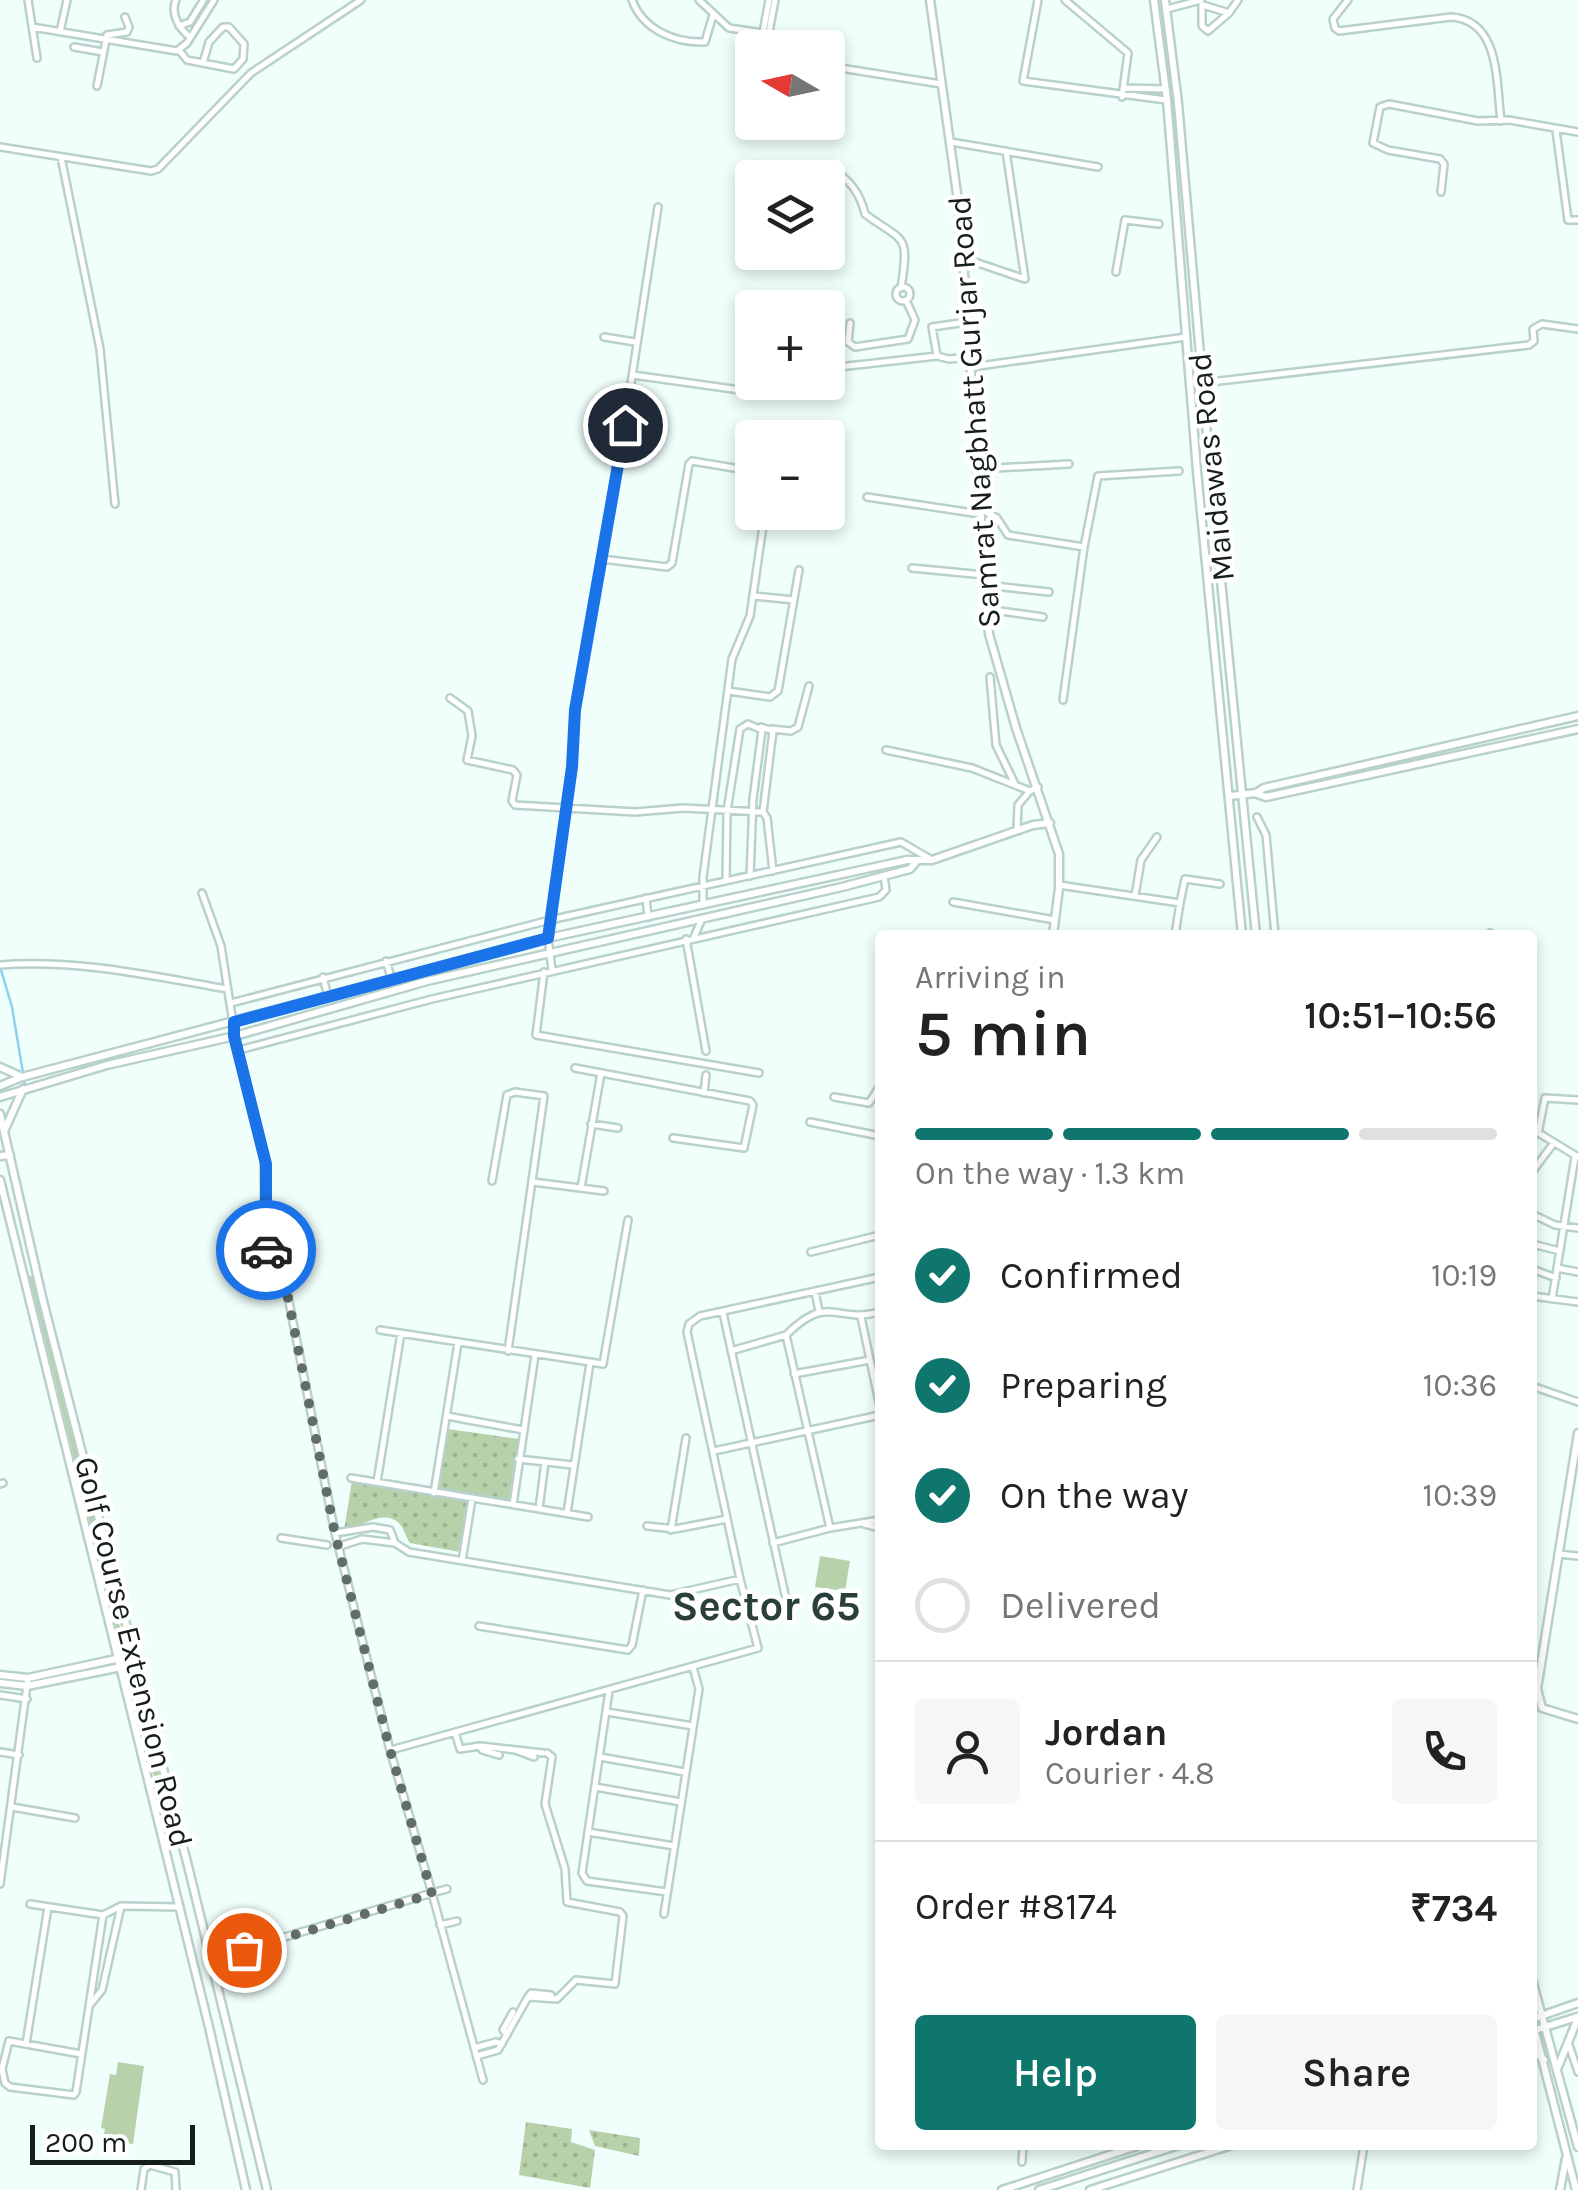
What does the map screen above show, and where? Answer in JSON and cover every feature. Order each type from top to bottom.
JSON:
[{"type":"street","points":[[28,0],[37,58]]},
{"type":"street","points":[[60,32],[67,0]]},
{"type":"street","points":[[176,0],[174,9],[179,26],[190,37]]},
{"type":"street","points":[[0,148],[158,169],[252,73],[360,0]]},
{"type":"street","points":[[632,0],[638,17],[672,39],[706,42],[713,16]]},
{"type":"street","points":[[699,0],[728,28],[763,33],[768,22]]},
{"type":"street","points":[[767,30],[772,0]]},
{"type":"street","name":"Samrat Nagbhatt Gurjar Road","points":[[930,0],[944,85],[963,258],[989,634],[1034,789],[1050,822],[1059,854],[1054,930]]},
{"type":"street","points":[[1038,0],[1023,81],[1167,100]]},
{"type":"street","points":[[1065,0],[1128,53],[1122,96]]},
{"type":"street","name":"Maidawas Road","points":[[1154,0],[1182,258],[1186,338],[1242,930]]},
{"type":"street","points":[[1202,2],[1204,30],[1208,31],[1238,0]]},
{"type":"street","points":[[1348,0],[1333,19],[1339,31],[1450,17],[1465,19],[1480,28],[1490,43],[1501,121]]},
{"type":"street","points":[[179,26],[190,22],[207,2]]},
{"type":"street","points":[[180,50],[207,2]]},
{"type":"street","points":[[1166,4],[1202,2],[1229,13]]},
{"type":"street","name":"Maidawas Road","points":[[1166,4],[1256,930]]},
{"type":"street","points":[[97,86],[105,39],[110,34],[128,32],[125,16]]},
{"type":"street","points":[[32,27],[180,50],[187,60],[234,68],[243,59],[244,44],[229,27],[224,27],[209,42],[203,62]]},
{"type":"street","points":[[74,47],[103,52]]},
{"type":"street","points":[[845,69],[944,85]]},
{"type":"street","points":[[1123,88],[1165,89]]},
{"type":"street","points":[[1442,192],[1444,164],[1440,159],[1373,144],[1380,107],[1389,104],[1478,121],[1578,132]]},
{"type":"street","points":[[1555,128],[1568,220],[1578,220]]},
{"type":"street","points":[[951,142],[1098,167]]},
{"type":"street","points":[[963,258],[1025,279],[1006,151]]},
{"type":"street","points":[[62,157],[100,349],[115,504]]},
{"type":"street","points":[[845,180],[862,198],[864,214],[894,230],[903,244],[906,258],[897,297],[906,300],[915,320],[908,339],[854,347],[848,342],[850,323]]},
{"type":"street","points":[[552,970],[548,938],[567,807],[574,722],[658,207]]},
{"type":"street","points":[[1116,272],[1125,220],[1159,224]]},
{"type":"street","points":[[1182,258],[1192,256]]},
{"type":"street","points":[[937,356],[932,327],[967,322]]},
{"type":"street","points":[[1202,383],[1529,345],[1534,341],[1533,329],[1542,324],[1578,330]]},
{"type":"street","points":[[604,338],[637,342]]},
{"type":"street","points":[[972,367],[1186,338]]},
{"type":"street","points":[[845,366],[937,356],[970,357]]},
{"type":"street","points":[[632,375],[735,389]]},
{"type":"street","points":[[624,429],[659,437]]},
{"type":"street","points":[[602,559],[667,567],[672,563],[689,464],[692,461],[735,469]]},
{"type":"street","points":[[978,469],[1069,464]]},
{"type":"street","points":[[1063,700],[1084,546],[1098,476],[1179,471]]},
{"type":"street","points":[[867,497],[980,511],[997,518],[1008,534],[1084,546]]},
{"type":"street","points":[[703,905],[702,886],[732,659],[750,616],[762,530]]},
{"type":"street","points":[[912,568],[1049,592]]},
{"type":"street","points":[[728,691],[774,697],[782,672],[799,570]]},
{"type":"street","points":[[754,596],[794,600]]},
{"type":"street","points":[[986,609],[1043,617]]},
{"type":"street","points":[[990,677],[996,745],[1016,784]]},
{"type":"street","points":[[726,881],[727,810],[740,729],[743,725],[791,732],[798,727],[809,686]]},
{"type":"street","points":[[450,698],[468,711],[472,736],[467,760],[513,770],[515,805],[635,812],[752,809],[768,818],[772,870]]},
{"type":"street","points":[[1230,796],[1578,716]]},
{"type":"street","points":[[750,876],[761,727]]},
{"type":"street","points":[[1256,793],[1266,798],[1578,728]]},
{"type":"street","points":[[763,812],[773,740],[771,729]]},
{"type":"street","points":[[886,750],[972,768],[1034,789],[1018,805],[1016,830]]},
{"type":"street","points":[[1258,817],[1266,835],[1275,930]]},
{"type":"street","points":[[0,1086],[548,938],[907,860],[932,860],[1050,822]]},
{"type":"street","points":[[1135,896],[1141,860],[1157,837]]},
{"type":"street","points":[[231,1003],[550,920],[901,842],[932,860]]},
{"type":"street","points":[[0,1097],[410,986],[701,921],[910,869],[916,862]]},
{"type":"street","points":[[239,1050],[552,970],[879,898],[886,890],[884,876]]},
{"type":"street","points":[[1177,930],[1185,880],[1220,884]]},
{"type":"street","points":[[1059,885],[1180,903]]},
{"type":"street","points":[[202,893],[221,946],[234,1036],[266,1164],[265,1246],[288,1298],[335,1534],[390,1750],[483,2080]]},
{"type":"street","points":[[646,898],[648,917]]},
{"type":"street","points":[[953,902],[1055,920]]},
{"type":"street","points":[[694,937],[701,921]]},
{"type":"street","points":[[662,930],[674,942]]},
{"type":"street","points":[[686,939],[706,1051]]},
{"type":"street","points":[[0,965],[42,962],[106,968],[228,989]]},
{"type":"street","points":[[386,962],[392,980]]},
{"type":"street","points":[[544,972],[536,1035],[759,1073]]},
{"type":"street","points":[[323,977],[328,996]]},
{"type":"street","points":[[0,1067],[22,1077]]},
{"type":"street","points":[[574,1068],[752,1104],[746,1146],[735,1148],[673,1138]]},
{"type":"street","points":[[581,1188],[601,1073]]},
{"type":"street","points":[[704,1093],[706,1075]]},
{"type":"street","points":[[4,1131],[23,1089]]},
{"type":"street","points":[[492,1182],[506,1095],[515,1092],[545,1098],[508,1351]]},
{"type":"street","points":[[834,1098],[869,1103],[875,1094]]},
{"type":"street","points":[[1537,1124],[1545,1098],[1578,1100]]},
{"type":"street","name":"Golf Course Extension Road","points":[[0,1114],[266,2190]]},
{"type":"street","points":[[810,1122],[875,1135]]},
{"type":"street","points":[[591,1124],[618,1128]]},
{"type":"street","points":[[1537,1132],[1576,1157],[1552,1299]]},
{"type":"street","points":[[1537,1165],[1553,1144]]},
{"type":"street","points":[[0,1156],[10,1154]]},
{"type":"street","name":"Golf Course Extension Road","points":[[0,1180],[246,2190]]},
{"type":"street","points":[[533,1182],[604,1191]]},
{"type":"street","points":[[1537,1216],[1578,1228]]},
{"type":"street","points":[[380,1330],[604,1364],[628,1220]]},
{"type":"street","points":[[811,1252],[875,1236]]},
{"type":"street","points":[[1537,1245],[1560,1252]]},
{"type":"street","points":[[21,1268],[36,1264]]},
{"type":"street","points":[[1557,1268],[1578,1272]]},
{"type":"street","points":[[1537,1271],[1556,1278]]},
{"type":"street","points":[[390,1750],[758,1648],[688,1332],[690,1324],[696,1318],[875,1278]]},
{"type":"street","points":[[815,1292],[820,1310]]},
{"type":"street","points":[[1537,1297],[1578,1302]]},
{"type":"street","points":[[731,1350],[786,1335],[801,1320],[820,1310],[861,1317],[875,1313]]},
{"type":"street","points":[[723,1312],[786,1600]]},
{"type":"street","points":[[861,1317],[875,1383]]},
{"type":"street","points":[[377,1482],[401,1333]]},
{"type":"street","points":[[786,1335],[830,1528]]},
{"type":"street","points":[[434,1493],[458,1343]]},
{"type":"street","points":[[512,1505],[535,1355]]},
{"type":"street","points":[[794,1374],[870,1360]]},
{"type":"street","points":[[567,1513],[590,1364]]},
{"type":"street","points":[[1537,1388],[1578,1402]]},
{"type":"street","points":[[446,1416],[522,1430]]},
{"type":"street","points":[[714,1450],[875,1416]]},
{"type":"street","points":[[1578,1434],[1538,1699],[1549,1712],[1578,1719]]},
{"type":"street","points":[[671,1530],[686,1438]]},
{"type":"street","points":[[518,1459],[573,1465]]},
{"type":"street","points":[[539,1509],[545,1462]]},
{"type":"street","points":[[351,1478],[588,1517]]},
{"type":"street","points":[[462,1560],[472,1499]]},
{"type":"street","points":[[647,1526],[671,1530],[729,1519]]},
{"type":"street","points":[[774,1544],[830,1528],[875,1521]]},
{"type":"street","points":[[862,1524],[875,1527]]},
{"type":"street","points":[[335,1534],[381,1527],[390,1530],[395,1543]]},
{"type":"street","points":[[281,1538],[327,1545]]},
{"type":"street","points":[[338,1546],[362,1539],[395,1543],[408,1552],[678,1595],[740,1578]]},
{"type":"street","points":[[1558,1554],[1578,1556]]},
{"type":"street","points":[[479,1626],[628,1650],[643,1590]]},
{"type":"street","points":[[0,1683],[31,1682],[135,1659]]},
{"type":"street","points":[[664,1914],[699,1689],[693,1667]]},
{"type":"street","points":[[0,1675],[31,1682]]},
{"type":"street","points":[[0,1884],[31,1682]]},
{"type":"street","points":[[609,1691],[582,1873],[588,1881],[667,1892]]},
{"type":"street","points":[[0,1696],[27,1698]]},
{"type":"street","points":[[607,1712],[693,1726]]},
{"type":"street","points":[[457,1732],[462,1748],[515,1749],[545,1753],[552,1758],[546,1808],[565,1869],[567,1902],[620,1912],[623,1918],[615,1984],[576,1980],[557,2000],[528,1996]]},
{"type":"street","points":[[480,1746],[499,1754]]},
{"type":"street","points":[[515,1749],[534,1757]]},
{"type":"street","points":[[0,1752],[20,1755]]},
{"type":"street","points":[[600,1757],[686,1772]]},
{"type":"street","points":[[595,1787],[680,1802]]},
{"type":"street","points":[[12,1807],[75,1818]]},
{"type":"street","points":[[588,1832],[674,1846]]},
{"type":"street","points":[[210,1959],[447,1889]]},
{"type":"street","points":[[30,1904],[103,1915],[120,1906],[180,1908]]},
{"type":"street","points":[[26,2044],[48,1906]]},
{"type":"street","points":[[88,2007],[102,1990],[120,1906]]},
{"type":"street","points":[[81,2054],[9,2041],[2,2072],[6,2086],[74,2096],[81,2054],[103,1915]]},
{"type":"street","points":[[440,1925],[457,1921]]},
{"type":"street","points":[[476,2056],[498,2050],[531,1993],[551,1996]]},
{"type":"street","points":[[1537,1994],[1574,2115],[1578,2146]]},
{"type":"street","points":[[1537,2018],[1578,2003]]},
{"type":"street","points":[[507,2035],[504,2030],[513,2012]]},
{"type":"street","points":[[1537,2029],[1578,2017]]},
{"type":"street","points":[[1558,2068],[1578,2017]]},
{"type":"street","points":[[1572,2036],[1578,2072]]},
{"type":"street","points":[[1537,2039],[1576,2190]]},
{"type":"street","points":[[474,2048],[502,2044]]},
{"type":"street","points":[[1537,2054],[1544,2060]]},
{"type":"street","points":[[1022,2162],[1023,2150]]},
{"type":"street","points":[[1002,2190],[1125,2150]]},
{"type":"street","points":[[1038,2190],[1162,2150]]},
{"type":"street","points":[[1090,2190],[1216,2150]]},
{"type":"street","points":[[1357,2190],[1363,2150]]},
{"type":"street","points":[[1560,2190],[1567,2152]]},
{"type":"street","points":[[141,2190],[144,2169],[150,2165],[175,2172],[176,2190]]},
{"type":"green space","points":[[29,1275],[35,1279],[126,1652],[121,1648]]},
{"type":"green space","points":[[448,1429],[519,1439],[510,1501],[439,1490]]},
{"type":"green space","points":[[352,1481],[469,1499],[460,1552],[410,1543],[402,1527],[389,1518],[344,1530]]},
{"type":"green space","points":[[820,1556],[850,1561],[845,1591],[815,1587]]},
{"type":"green space","points":[[131,1667],[157,1777],[153,1775],[127,1671]]},
{"type":"green space","points":[[118,2062],[144,2066],[133,2144],[103,2139],[105,2129],[101,2128],[110,2074],[116,2075]]},
{"type":"green space","points":[[526,2122],[572,2129],[571,2142],[595,2150],[590,2188],[519,2175]]},
{"type":"green space","points":[[589,2130],[640,2138],[639,2156],[595,2146]]},
{"type":"waterway","points":[[1,970],[12,1007],[23,1073]]},
{"type":"waterway","points":[[24,1080],[25,1085]]},
{"type":"way so far","points":[[244,1950],[432,1894],[390,1750],[335,1534],[286,1288],[266,1250]]},
{"type":"district","name":"Sector 65","points":[[766,1605]]},
{"type":"route","points":[[266,1250],[266,1164],[234,1036],[234,1022],[548,938],[572,767],[575,710],[625,425]]}]
